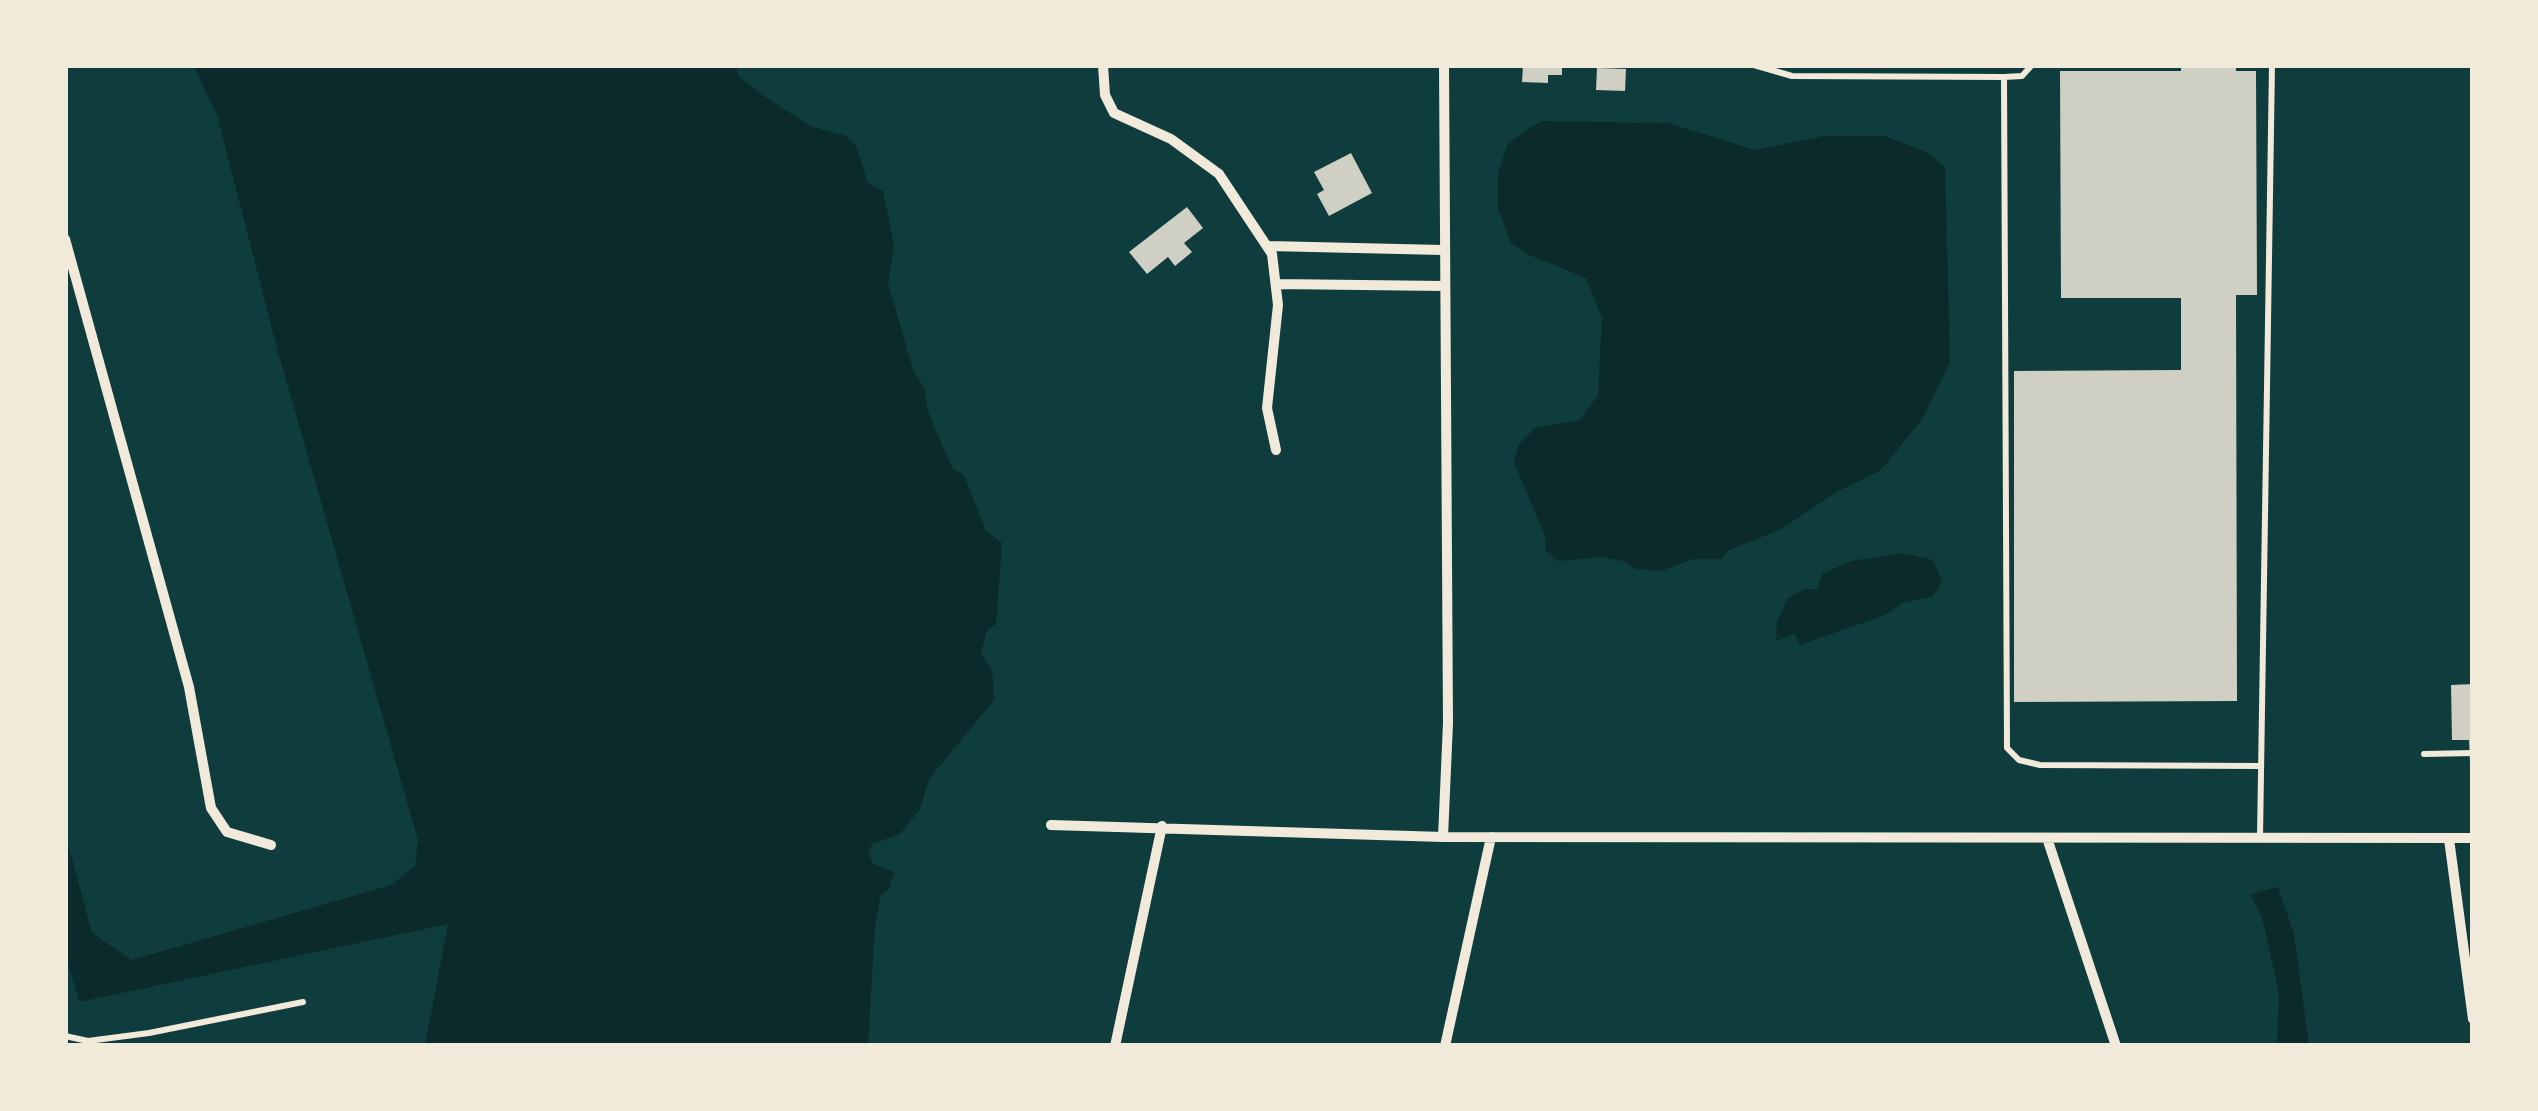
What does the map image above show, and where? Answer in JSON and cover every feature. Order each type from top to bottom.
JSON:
[{"type":"street","points":[[1103,65],[1106,95],[1114,113],[1171,139],[1204,160],[1228,184],[1268,246],[1278,284],[1266,397],[1276,450]]},
{"type":"street","points":[[1443,837],[1448,723],[1444,65]]},
{"type":"street","points":[[65,240],[188,687],[210,808],[227,832],[272,845]]},
{"type":"street","points":[[1268,246],[1443,250]]},
{"type":"street","points":[[1278,284],[1444,286]]},
{"type":"street","points":[[1051,824],[1443,837],[2473,838]]},
{"type":"street","points":[[1115,1046],[1162,826]]},
{"type":"street","points":[[1445,1046],[1491,837]]},
{"type":"street","points":[[2046,838],[2116,1046]]},
{"type":"street","points":[[2449,839],[2473,1019]]},
{"type":"lane","points":[[1754,65],[1792,76],[2004,77],[2022,76],[2032,65]]},
{"type":"lane","points":[[2260,837],[2272,65]]},
{"type":"lane","points":[[2004,77],[2007,748],[2019,760],[2040,765],[2261,766]]},
{"type":"lane","points":[[2424,754],[2473,753]]},
{"type":"lane","points":[[65,1036],[88,1041],[134,1035],[303,1002]]},
{"type":"water","points":[[193,65],[736,65],[738,76],[764,96],[810,126],[846,136],[856,146],[868,183],[883,191],[894,245],[888,283],[913,370],[925,389],[928,412],[952,468],[964,475],[986,531],[1002,543],[996,624],[987,631],[981,653],[992,670],[994,700],[929,779],[920,809],[900,834],[872,844],[868,853],[873,864],[894,872],[889,889],[881,895],[875,926],[868,1046],[425,1046],[448,924],[79,1002],[65,951],[65,833],[92,933],[132,960],[391,885],[415,866],[418,840],[278,352],[217,115]]},
{"type":"water","points":[[1541,121],[1668,123],[1755,150],[1824,136],[1884,136],[1926,152],[1945,167],[1950,362],[1923,418],[1880,471],[1840,490],[1781,529],[1727,551],[1722,559],[1693,559],[1661,571],[1636,569],[1623,561],[1600,557],[1558,561],[1545,550],[1545,536],[1514,462],[1519,444],[1535,428],[1580,420],[1598,395],[1602,318],[1586,278],[1527,254],[1510,242],[1498,208],[1498,174],[1508,143]]},
{"type":"water","points":[[1903,553],[1933,560],[1942,582],[1933,596],[1903,603],[1885,615],[1800,645],[1794,634],[1776,641],[1777,622],[1787,599],[1805,589],[1817,589],[1822,574],[1851,561]]},
{"type":"water","points":[[2278,887],[2294,934],[2309,1046],[2277,1046],[2279,992],[2262,918],[2250,894]]},
{"type":"building","points":[[1523,65],[1562,65],[1562,75],[1548,75],[1548,83],[1522,82]]},
{"type":"building","points":[[2181,65],[2236,65],[2236,71],[2256,71],[2257,295],[2236,295],[2237,701],[2014,702],[2014,371],[2181,370],[2181,298],[2061,298],[2060,71],[2181,71]]},
{"type":"building","points":[[1597,68],[1626,69],[1625,91],[1596,90]]},
{"type":"building","points":[[1351,153],[1372,193],[1329,216],[1317,194],[1324,190],[1314,172]]},
{"type":"building","points":[[1187,207],[1203,228],[1184,243],[1192,252],[1175,266],[1168,257],[1147,274],[1129,252]]},
{"type":"building","points":[[2473,684],[2470,763],[2469,740],[2452,740],[2451,685]]}]
